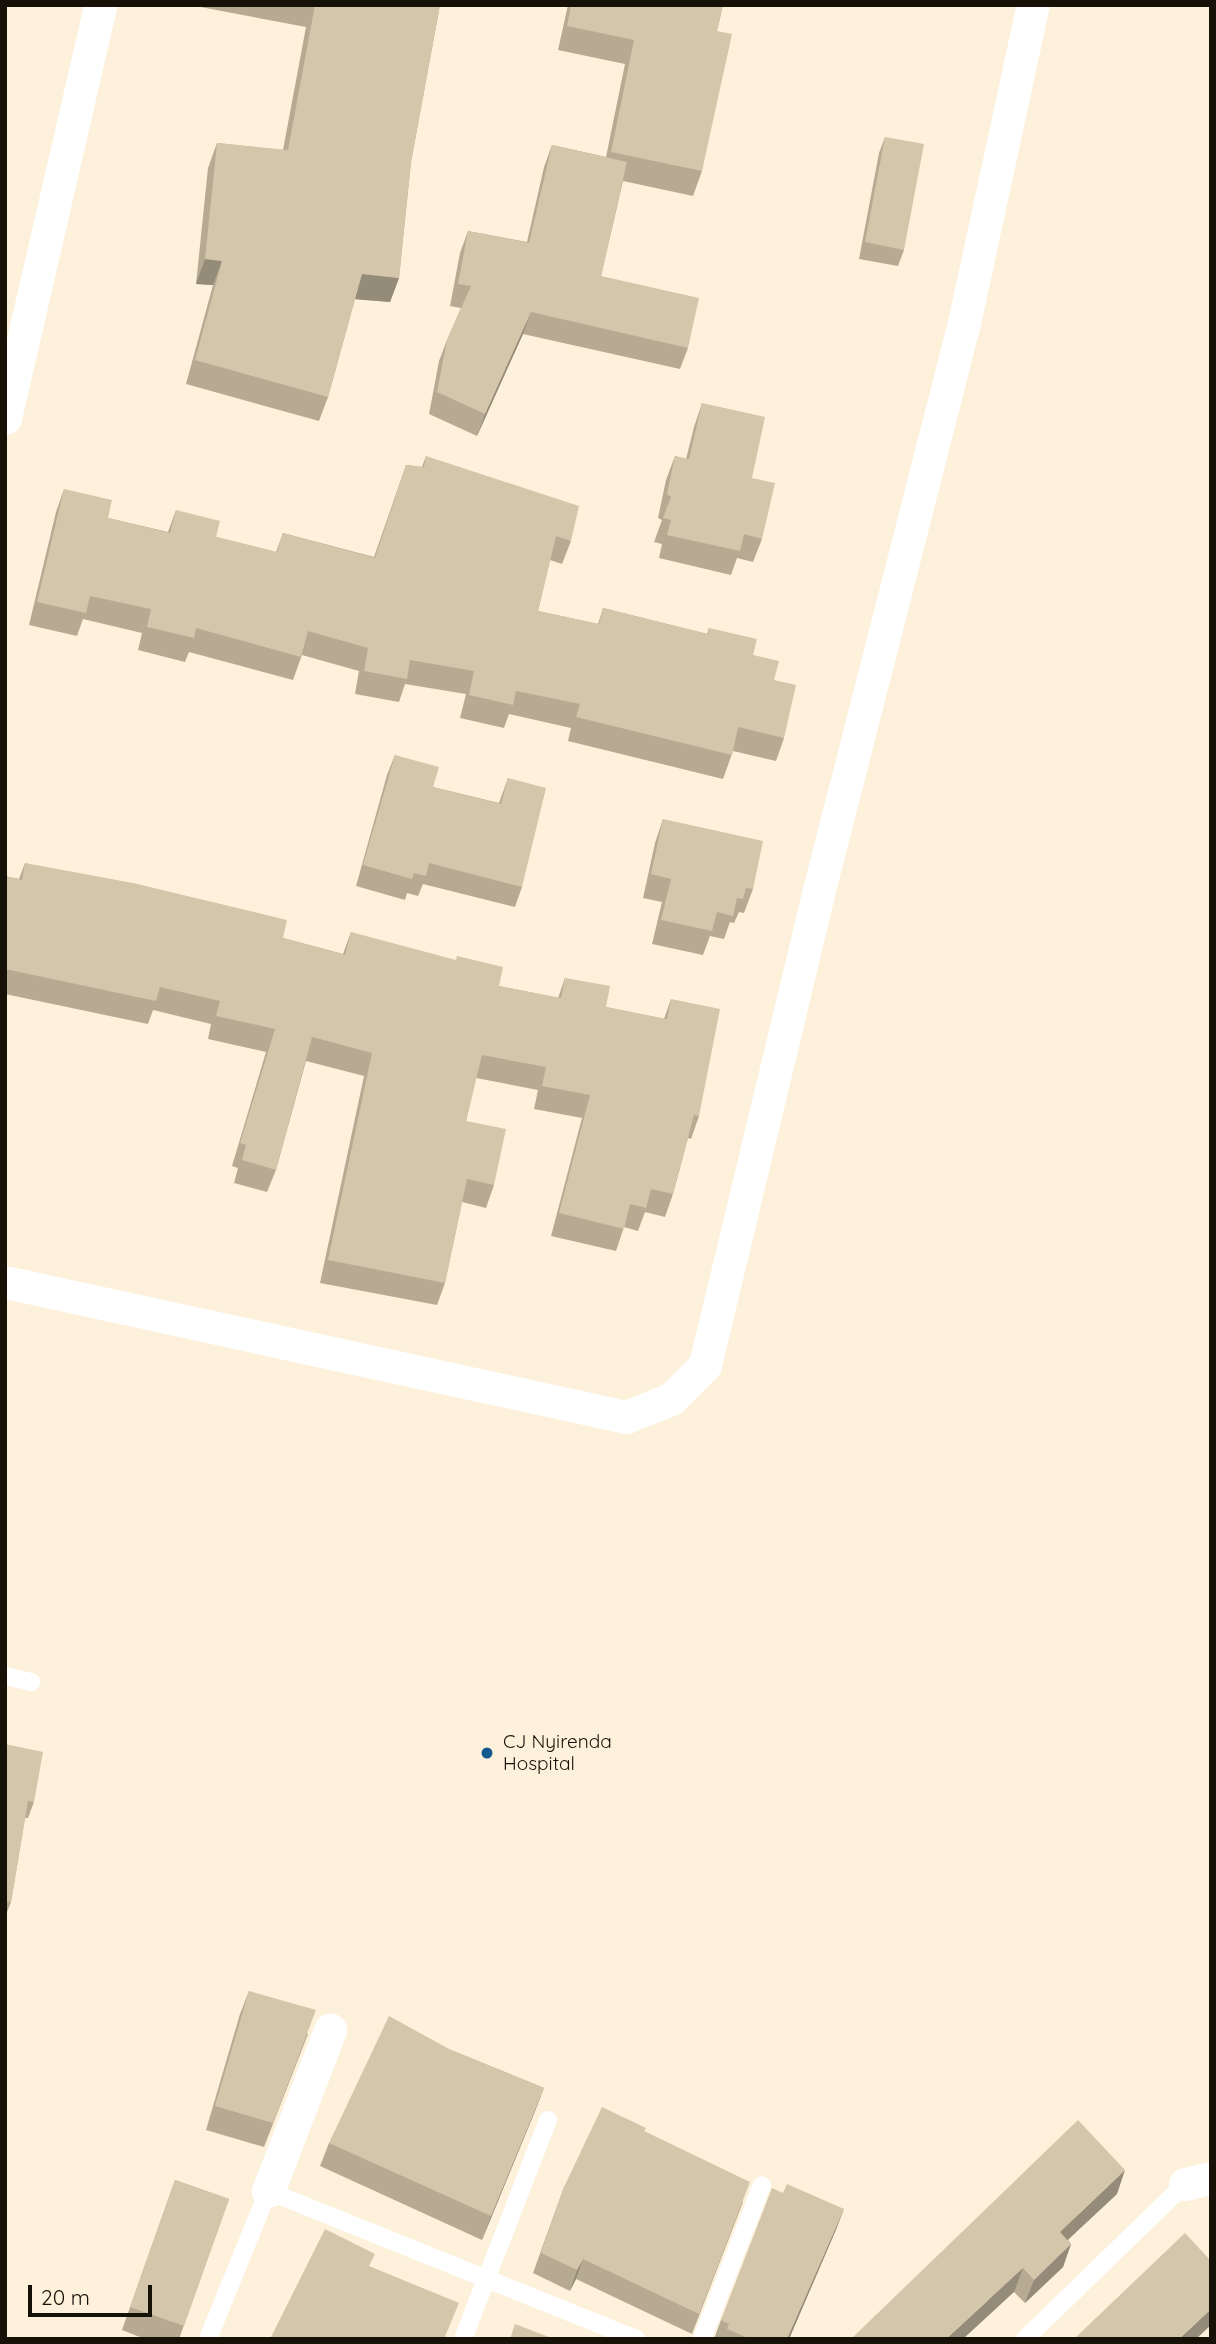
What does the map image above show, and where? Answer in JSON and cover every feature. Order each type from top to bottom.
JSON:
[{"type":"street","points":[[5,418],[100,5]]},
{"type":"street","points":[[5,1282],[626,1417],[671,1399],[705,1365],[823,876],[964,323],[1032,5]]},
{"type":"street","points":[[268,2191],[330,2030]]},
{"type":"lane","points":[[5,1676],[31,1682]]},
{"type":"lane","points":[[463,2339],[548,2120]]},
{"type":"lane","points":[[1025,2339],[1198,2181]]},
{"type":"lane","points":[[702,2339],[762,2185]]},
{"type":"lane","points":[[208,2339],[268,2191],[636,2339]]},
{"type":"building","points":[[315,5],[440,5],[411,162],[399,278],[362,274],[328,397],[195,360],[222,261],[205,259],[217,143],[288,150]]},
{"type":"building","points":[[571,5],[723,5],[717,31],[732,34],[702,171],[611,152],[634,40],[567,26]]},
{"type":"building","points":[[885,137],[924,144],[904,250],[865,242]]},
{"type":"building","points":[[552,145],[627,162],[601,276],[699,298],[688,348],[531,312],[485,414],[437,392],[447,340],[471,286],[458,284],[468,231],[529,243]]},
{"type":"building","points":[[702,403],[765,417],[752,478],[775,483],[762,539],[744,534],[740,551],[667,535],[671,520],[663,518],[671,497],[667,494],[675,456],[689,459]]},
{"type":"building","points":[[426,456],[579,506],[571,541],[556,536],[538,611],[599,624],[603,608],[708,634],[709,628],[757,639],[753,655],[779,661],[774,680],[796,685],[784,738],[738,727],[732,755],[576,717],[580,704],[516,691],[513,705],[469,695],[474,671],[410,660],[407,679],[364,671],[368,648],[308,631],[301,657],[196,628],[194,638],[147,627],[151,609],[90,596],[86,613],[37,602],[64,489],[112,500],[108,518],[170,533],[176,510],[220,521],[216,537],[277,552],[283,533],[375,558],[406,465],[424,467]]},
{"type":"building","points":[[395,755],[439,767],[433,787],[501,804],[508,778],[546,788],[522,887],[429,863],[426,876],[414,873],[412,879],[363,865]]},
{"type":"building","points":[[663,819],[763,841],[753,889],[746,888],[743,899],[737,898],[733,916],[717,912],[712,931],[661,920],[671,879],[651,874]]},
{"type":"building","points":[[25,863],[133,883],[287,920],[283,938],[345,955],[351,932],[456,960],[457,956],[503,967],[499,986],[561,998],[565,978],[610,986],[606,1007],[667,1019],[671,999],[720,1009],[699,1116],[694,1115],[673,1194],[651,1189],[646,1208],[630,1204],[624,1229],[559,1213],[590,1095],[542,1086],[546,1067],[482,1055],[466,1121],[506,1129],[494,1185],[467,1179],[445,1283],[328,1260],[372,1053],[312,1037],[276,1170],[242,1160],[246,1145],[240,1143],[275,1029],[216,1016],[220,1001],[160,987],[156,1001],[5,969],[5,876],[22,880]]},
{"type":"building","points":[[5,1744],[43,1752],[34,1802],[28,1801],[11,1902],[5,1901]]},
{"type":"building","points":[[249,1991],[316,2010],[273,2123],[215,2106]]},
{"type":"building","points":[[389,2016],[451,2050],[544,2088],[491,2216],[329,2143]]},
{"type":"building","points":[[602,2107],[646,2128],[644,2131],[750,2182],[699,2314],[583,2259],[577,2270],[541,2253],[564,2187]]},
{"type":"building","points":[[1078,2120],[1125,2170],[1060,2232],[1071,2244],[1034,2280],[1023,2268],[946,2339],[851,2339]]},
{"type":"building","points":[[175,2180],[229,2199],[184,2326],[130,2307]]},
{"type":"building","points":[[787,2184],[844,2209],[787,2339],[750,2339],[727,2329],[729,2324],[721,2320],[772,2188],[783,2193]]},
{"type":"building","points":[[325,2229],[375,2254],[369,2266],[459,2303],[444,2339],[270,2339]]},
{"type":"building","points":[[1185,2233],[1211,2261],[1211,2309],[1179,2339],[1074,2339]]},
{"type":"building","points":[[515,2324],[554,2339],[510,2339]]},
{"type":"place","name":"CJ Nyirenda Hospital","points":[[487,1753]]}]
